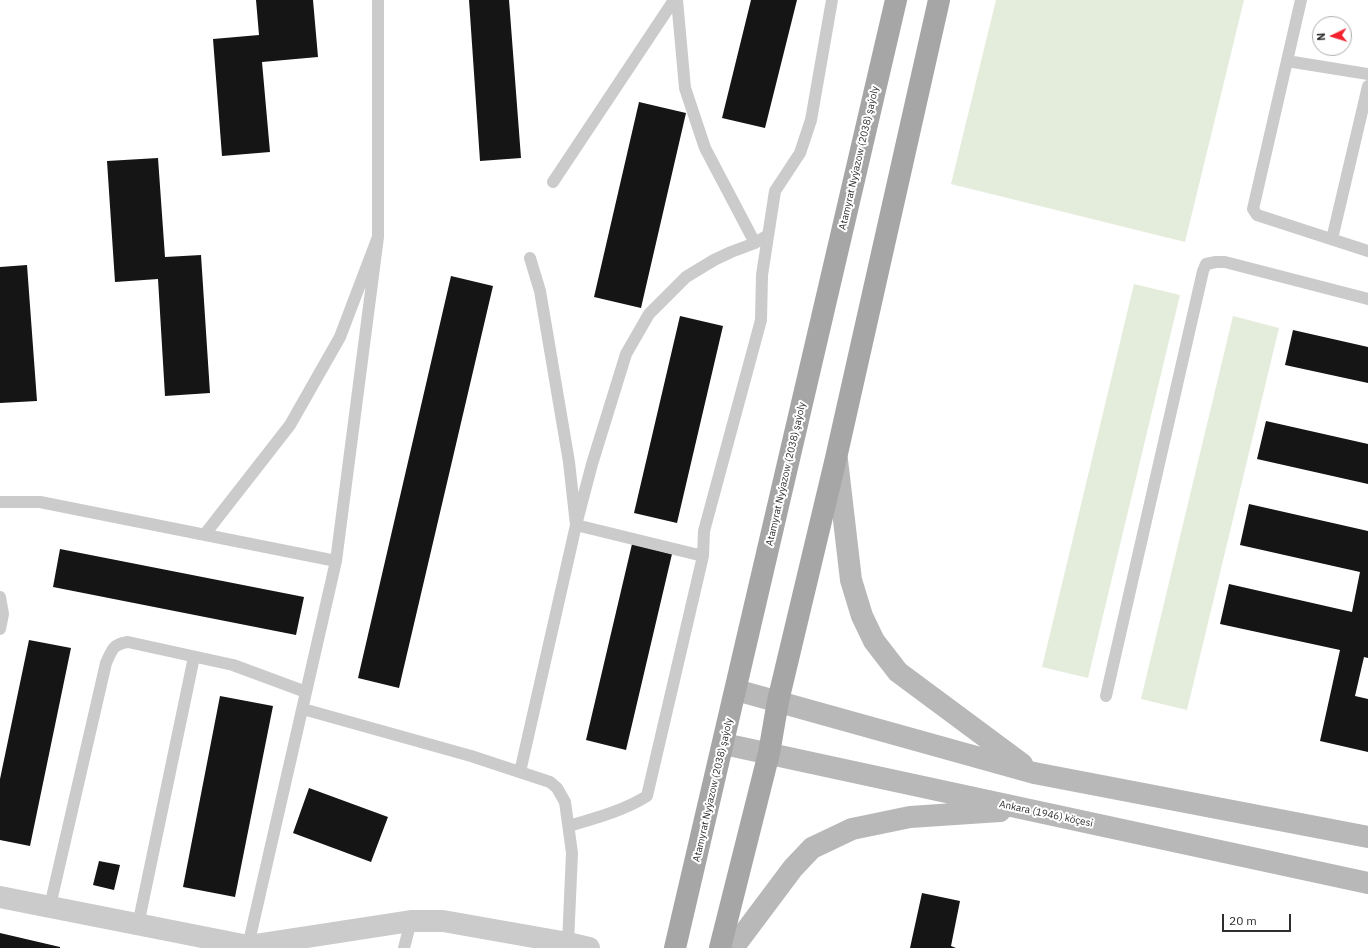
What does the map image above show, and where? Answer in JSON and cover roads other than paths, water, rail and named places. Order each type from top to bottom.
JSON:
[{"type":"main road","name":"Atamyrat Nyýazow (2038) şaýoly","points":[[676,948],[896,0]]},
{"type":"main road","points":[[720,948],[769,753],[778,701],[836,458],[939,0]]},
{"type":"main road","points":[[836,458],[851,580],[862,616],[874,641],[898,672],[1034,773]]},
{"type":"main road","points":[[736,690],[1034,773],[1368,837]]},
{"type":"main road","name":"Ankara (1946) köçesi","points":[[724,744],[1368,883]]},
{"type":"main road","points":[[733,948],[793,868],[812,848],[852,829],[910,817],[1026,809]]},
{"type":"street","points":[[0,897],[248,946],[296,943],[411,921],[443,921],[579,946]]},
{"type":"lane","points":[[248,946],[336,561],[378,237],[378,0]]},
{"type":"lane","points":[[553,182],[676,0]]},
{"type":"lane","points":[[676,0],[685,88],[704,148],[755,243]]},
{"type":"lane","points":[[569,826],[612,814],[632,806],[648,796],[703,556],[704,531],[761,320],[762,275],[775,191],[800,154],[811,120],[832,0]]},
{"type":"lane","points":[[1301,0],[1253,209],[1257,215],[1368,251]]},
{"type":"lane","points":[[1287,61],[1368,74]]},
{"type":"lane","points":[[1332,239],[1368,86]]},
{"type":"lane","points":[[520,772],[576,524],[592,464],[626,354],[649,314],[686,277],[714,260],[755,243],[768,235]]},
{"type":"lane","points":[[205,534],[290,425],[340,337],[378,237]]},
{"type":"lane","points":[[530,258],[540,291],[568,462],[576,524]]},
{"type":"lane","points":[[1106,696],[1206,264],[1225,262],[1368,299]]},
{"type":"lane","points":[[0,502],[40,502],[336,561]]},
{"type":"lane","points":[[576,524],[703,556]]},
{"type":"lane","points":[[0,597],[3,614],[0,629]]},
{"type":"lane","points":[[50,906],[98,693],[106,663],[112,651],[120,643],[128,642],[233,665],[306,692]]},
{"type":"lane","points":[[138,925],[194,657]]},
{"type":"lane","points":[[303,709],[470,756],[550,782],[557,788],[565,802],[569,826],[579,946]]},
{"type":"lane","points":[[404,948],[411,921]]}]
